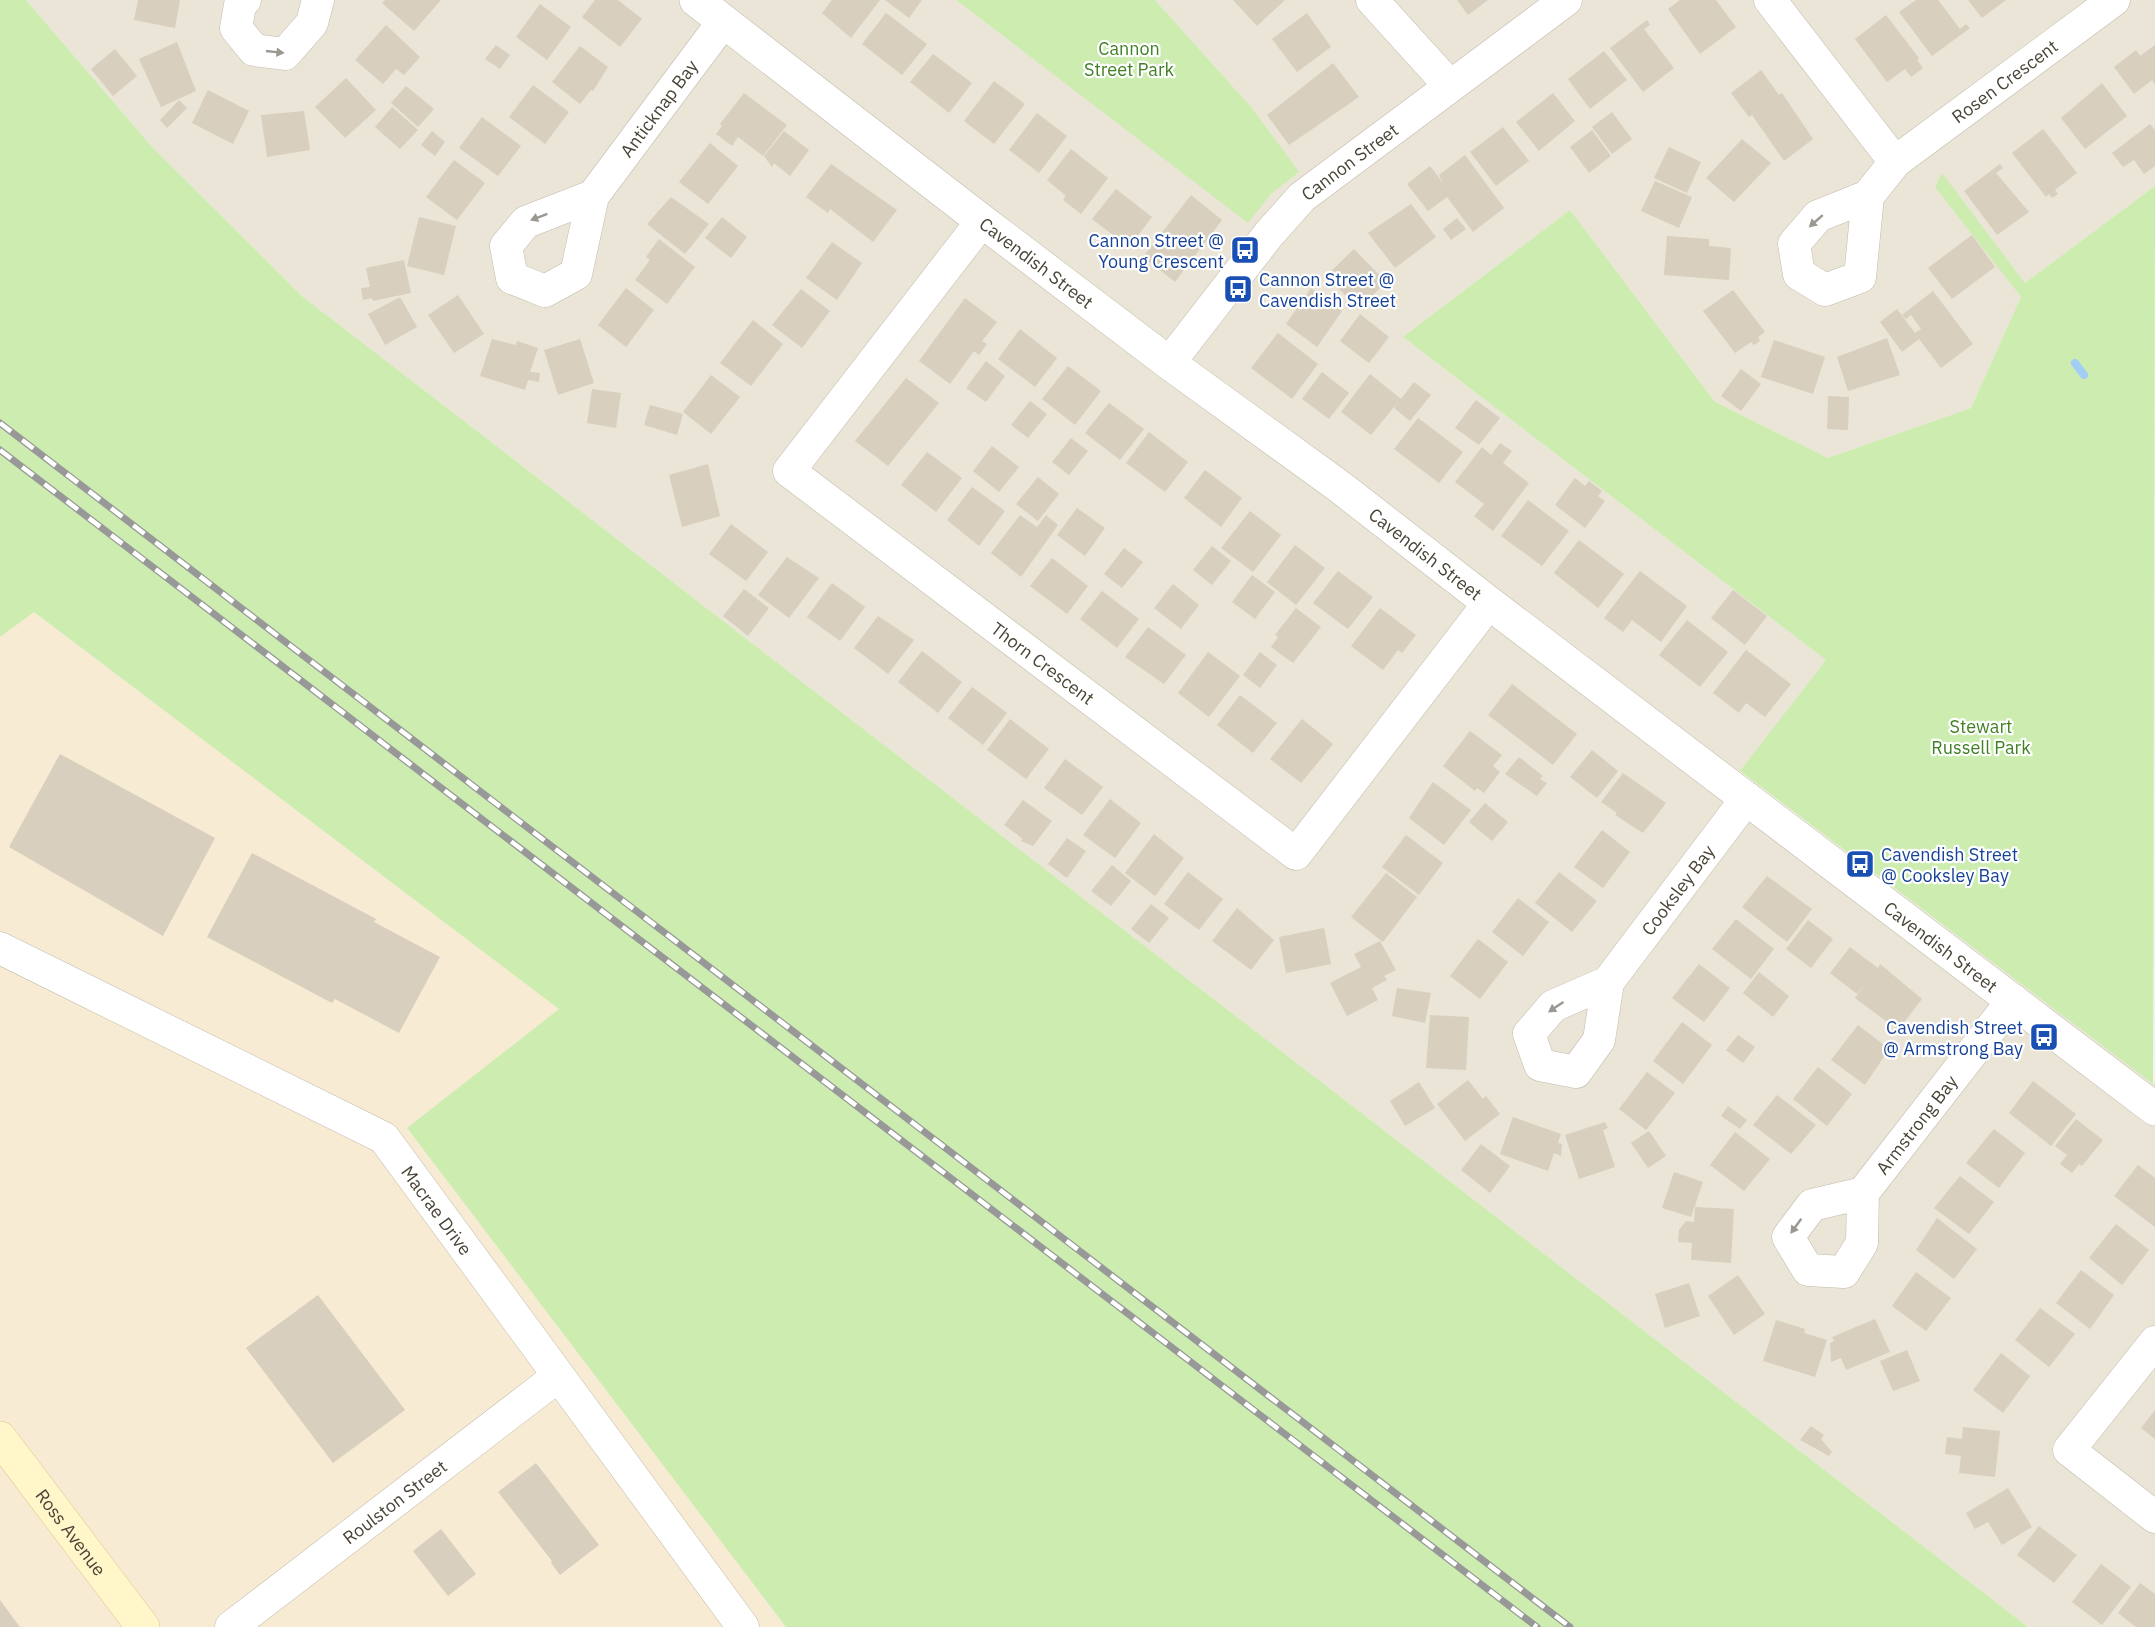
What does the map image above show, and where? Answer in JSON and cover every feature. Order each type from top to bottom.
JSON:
[{"type":"main road","name":"Ross Avenue","points":[[0,1438],[143,1627]]},
{"type":"street","points":[[245,0],[240,5],[236,28],[254,50],[285,54],[312,23],[318,0]]},
{"type":"street","name":"Cavendish Street","points":[[696,0],[982,221],[1169,363],[1340,487],[1489,603],[2155,1109]]},
{"type":"street","points":[[1372,0],[1450,86]]},
{"type":"street","name":"Cannon Street","points":[[1169,363],[1294,205],[1566,0]]},
{"type":"street","points":[[1770,0],[1895,162]]},
{"type":"street","name":"Rosen Crescent","points":[[1868,196],[1895,162],[2114,0]]},
{"type":"street","name":"Anticknap Bay","points":[[593,196],[723,22]]},
{"type":"street","name":"Thorn Crescent","points":[[982,221],[789,471],[1258,826],[1296,854],[1489,603]]},
{"type":"street","name":"Cooksley Bay","points":[[1608,982],[1748,798]]},
{"type":"street","name":"Macrae Drive","points":[[0,948],[384,1138],[557,1377],[743,1627]]},
{"type":"street","name":"Armstrong Bay","points":[[1863,1192],[2013,1000]]},
{"type":"street","points":[[2155,1342],[2069,1450],[2155,1517]]},
{"type":"street","name":"Roulston Street","points":[[231,1627],[557,1377]]},
{"type":"shaded area","points":[[26,0],[956,0],[1248,222],[1271,194],[1298,172],[1252,108],[1155,0],[2155,0],[2155,186],[2025,283],[1942,174],[1936,187],[2021,297],[1971,408],[1828,458],[1715,402],[1570,210],[1403,337],[1826,660],[1740,772],[2153,1084],[2155,1082],[2155,1627],[2028,1627],[303,297],[153,148]]},
{"type":"shaded area","points":[[34,612],[559,1009],[407,1128],[786,1627],[0,1627],[0,637]]},
{"type":"green space","points":[[0,0],[26,0],[153,148],[303,297],[2028,1627],[786,1627],[407,1128],[559,1009],[34,612],[0,637]]},
{"type":"green space","name":"Cannon Street Park","points":[[956,0],[1155,0],[1252,108],[1299,172],[1271,194],[1248,223]]},
{"type":"green space","name":"Stewart Russell Park","points":[[1942,173],[2025,283],[2155,186],[2153,1084],[1740,771],[1826,660],[1403,337],[1570,210],[1715,402],[1828,458],[1971,408],[2021,297],[1935,187]]},
{"type":"building","points":[[138,0],[180,0],[175,28],[134,20]]},
{"type":"building","points":[[385,0],[441,0],[414,31],[382,3]]},
{"type":"building","points":[[595,0],[618,0],[642,19],[620,47],[582,17]]},
{"type":"building","points":[[832,0],[880,0],[851,38],[822,13]]},
{"type":"building","points":[[885,0],[922,0],[909,18]]},
{"type":"building","points":[[1233,0],[1285,0],[1257,26]]},
{"type":"building","points":[[1457,0],[1488,0],[1468,15]]},
{"type":"building","points":[[1680,0],[1716,0],[1736,27],[1700,54],[1668,9]]},
{"type":"building","points":[[1916,0],[1938,0],[1960,29],[1966,24],[1970,28],[1932,56],[1899,12]]},
{"type":"building","points":[[1968,0],[2006,0],[1982,18]]},
{"type":"building","points":[[540,4],[571,27],[547,60],[516,37]]},
{"type":"building","points":[[886,13],[927,44],[902,75],[862,44]]},
{"type":"building","points":[[1307,13],[1331,47],[1297,72],[1272,39]]},
{"type":"building","points":[[1886,15],[1919,58],[1917,60],[1923,68],[1911,77],[1905,69],[1887,82],[1855,39]]},
{"type":"building","points":[[1647,20],[1650,25],[1644,29],[1674,68],[1643,92],[1610,48]]},
{"type":"building","points":[[386,25],[420,57],[404,75],[396,69],[383,84],[355,60]]},
{"type":"building","points":[[177,42],[196,91],[161,107],[139,59]]},
{"type":"building","points":[[496,45],[510,55],[500,69],[485,59]]},
{"type":"building","points":[[2155,45],[2155,84],[2152,80],[2134,94],[2114,67],[2136,50],[2140,56]]},
{"type":"building","points":[[580,46],[608,67],[593,91],[591,90],[580,104],[552,82]]},
{"type":"building","points":[[115,49],[137,76],[113,96],[91,69]]},
{"type":"building","points":[[1604,51],[1627,80],[1590,109],[1568,79]]},
{"type":"building","points":[[933,54],[972,83],[949,113],[910,82]]},
{"type":"building","points":[[1333,63],[1359,97],[1289,145],[1267,115]]},
{"type":"building","points":[[1761,70],[1779,95],[1782,93],[1813,139],[1784,161],[1752,115],[1749,117],[1731,93]]},
{"type":"building","points":[[346,78],[376,110],[345,138],[315,107]]},
{"type":"building","points":[[994,81],[1025,104],[994,144],[964,121]]},
{"type":"building","points":[[2102,83],[2127,116],[2085,149],[2061,118]]},
{"type":"building","points":[[533,85],[569,112],[545,144],[509,117]]},
{"type":"building","points":[[406,86],[434,109],[418,127],[391,103]]},
{"type":"building","points":[[208,90],[249,111],[233,144],[192,123]]},
{"type":"building","points":[[744,93],[787,125],[763,156],[738,137],[732,146],[716,134],[722,126],[720,124]]},
{"type":"building","points":[[1553,93],[1575,121],[1539,151],[1516,122]]},
{"type":"building","points":[[179,100],[187,108],[167,128],[160,120]]},
{"type":"building","points":[[392,107],[418,130],[400,149],[375,127]]},
{"type":"building","points":[[304,111],[310,150],[267,157],[261,115]]},
{"type":"building","points":[[1612,112],[1632,139],[1612,154],[1592,127]]},
{"type":"building","points":[[1037,113],[1067,136],[1039,173],[1009,150]]},
{"type":"building","points":[[482,117],[521,146],[498,176],[459,148]]},
{"type":"building","points":[[2150,124],[2155,130],[2155,166],[2144,174],[2134,160],[2123,167],[2112,153]]},
{"type":"building","points":[[1503,127],[1529,161],[1496,186],[1470,152]]},
{"type":"building","points":[[2043,129],[2077,173],[2055,190],[2058,194],[2052,198],[2049,194],[2046,197],[2012,153]]},
{"type":"building","points":[[1592,130],[1611,156],[1589,173],[1570,147]]},
{"type":"building","points":[[432,131],[445,142],[435,156],[421,145]]},
{"type":"building","points":[[784,131],[809,150],[790,176],[774,163],[772,167],[764,156]]},
{"type":"building","points":[[1742,139],[1771,163],[1734,202],[1706,178]]},
{"type":"building","points":[[710,143],[738,166],[708,204],[679,182]]},
{"type":"building","points":[[1669,147],[1701,162],[1687,193],[1654,178]]},
{"type":"building","points":[[1071,149],[1108,178],[1081,214],[1063,200],[1066,196],[1047,180]]},
{"type":"building","points":[[1465,155],[1504,208],[1473,232],[1447,197],[1428,211],[1407,184],[1430,166],[1443,183],[1439,175]]},
{"type":"building","points":[[454,160],[485,183],[457,220],[426,197]]},
{"type":"building","points":[[831,164],[897,210],[873,242],[830,209],[828,213],[806,197]]},
{"type":"building","points":[[2000,164],[2003,168],[1996,173],[2029,212],[1997,235],[1964,191]]},
{"type":"building","points":[[1655,181],[1692,197],[1679,228],[1641,211]]},
{"type":"building","points":[[1116,189],[1152,217],[1129,247],[1092,219]]},
{"type":"building","points":[[1191,195],[1222,220],[1175,282],[1143,257]]},
{"type":"building","points":[[671,197],[709,224],[685,254],[647,224]]},
{"type":"building","points":[[1411,204],[1436,237],[1395,268],[1368,233]]},
{"type":"building","points":[[419,217],[456,226],[444,275],[407,266]]},
{"type":"building","points":[[722,217],[747,237],[731,258],[705,238]]},
{"type":"building","points":[[1457,218],[1466,229],[1451,240],[1443,229]]},
{"type":"building","points":[[1972,235],[1995,267],[1952,299],[1928,268]]},
{"type":"building","points":[[1667,236],[1709,239],[1709,246],[1731,248],[1729,280],[1664,275]]},
{"type":"building","points":[[659,239],[695,267],[667,304],[635,280],[650,260],[646,257]]},
{"type":"building","points":[[832,242],[862,263],[837,300],[806,278]]},
{"type":"building","points":[[1354,249],[1386,282],[1359,309],[1326,276]]},
{"type":"building","points":[[404,260],[411,293],[373,301],[372,298],[363,300],[361,288],[370,287],[366,268]]},
{"type":"building","points":[[626,288],[654,310],[626,347],[598,325]]},
{"type":"building","points":[[1311,288],[1342,311],[1317,347],[1286,324]]},
{"type":"building","points":[[801,289],[830,311],[802,348],[772,325]]},
{"type":"building","points":[[1733,290],[1765,332],[1758,337],[1760,341],[1754,345],[1751,342],[1735,353],[1703,311]]},
{"type":"building","points":[[1933,291],[1973,344],[1941,368],[1919,339],[1902,352],[1880,322],[1897,309],[1915,333],[1921,329],[1911,315],[1906,319],[1902,315]]},
{"type":"building","points":[[458,295],[484,334],[454,353],[428,315]]},
{"type":"building","points":[[400,297],[417,327],[385,345],[368,314]]},
{"type":"building","points":[[965,298],[997,322],[982,341],[987,344],[979,355],[974,351],[950,384],[919,361]]},
{"type":"building","points":[[1360,314],[1389,337],[1369,363],[1340,341]]},
{"type":"building","points":[[753,320],[783,344],[751,386],[720,363]]},
{"type":"building","points":[[1020,329],[1057,358],[1035,387],[998,359]]},
{"type":"building","points":[[1278,333],[1318,364],[1292,399],[1251,368]]},
{"type":"building","points":[[1887,338],[1900,375],[1848,391],[1837,357]]},
{"type":"building","points":[[492,339],[516,345],[517,341],[538,348],[530,372],[540,373],[539,382],[528,380],[525,390],[480,376]]},
{"type":"building","points":[[580,339],[594,383],[558,395],[544,350]]},
{"type":"building","points":[[1774,340],[1825,357],[1813,394],[1761,377]]},
{"type":"building","points":[[986,361],[1005,376],[986,402],[966,388]]},
{"type":"building","points":[[1068,366],[1101,391],[1075,425],[1042,399]]},
{"type":"building","points":[[1741,369],[1761,384],[1741,411],[1721,396]]},
{"type":"building","points":[[1322,372],[1349,393],[1329,419],[1302,399]]},
{"type":"building","points":[[1370,374],[1401,399],[1414,382],[1431,395],[1410,421],[1394,408],[1399,401],[1371,435],[1341,412]]},
{"type":"building","points":[[711,375],[740,397],[711,434],[683,412]]},
{"type":"building","points":[[906,378],[939,403],[888,466],[855,441]]},
{"type":"building","points":[[592,389],[621,393],[616,428],[587,423]]},
{"type":"building","points":[[1828,396],[1849,397],[1848,430],[1827,429]]},
{"type":"building","points":[[1476,400],[1500,418],[1479,445],[1455,428]]},
{"type":"building","points":[[1030,401],[1047,414],[1028,438],[1011,425]]},
{"type":"building","points":[[1109,403],[1144,429],[1120,460],[1085,433]]},
{"type":"building","points":[[650,405],[683,414],[677,435],[644,425]]},
{"type":"building","points":[[1418,418],[1463,452],[1439,483],[1394,449]]},
{"type":"building","points":[[1149,432],[1188,462],[1165,492],[1126,463]]},
{"type":"building","points":[[1071,438],[1088,451],[1069,475],[1052,462]]},
{"type":"building","points":[[1500,443],[1512,451],[1503,463],[1529,483],[1493,531],[1474,516],[1484,504],[1455,482],[1482,447],[1491,455]]},
{"type":"building","points":[[992,446],[1019,467],[999,492],[973,471]]},
{"type":"building","points":[[927,452],[962,478],[936,512],[901,485]]},
{"type":"building","points":[[708,464],[720,516],[682,527],[669,475]]},
{"type":"building","points":[[1205,470],[1242,498],[1221,527],[1184,498]]},
{"type":"building","points":[[1038,477],[1059,494],[1038,521],[1016,504]]},
{"type":"building","points":[[1575,478],[1585,486],[1589,481],[1602,491],[1598,496],[1605,501],[1585,528],[1555,505]]},
{"type":"building","points":[[972,487],[1005,511],[979,546],[947,520]]},
{"type":"building","points":[[1528,500],[1569,531],[1542,566],[1501,536]]},
{"type":"building","points":[[1077,508],[1105,528],[1085,556],[1057,535]]},
{"type":"building","points":[[1250,511],[1281,535],[1253,572],[1221,548]]},
{"type":"building","points":[[1020,515],[1037,527],[1046,515],[1058,525],[1021,577],[991,553]]},
{"type":"building","points":[[731,524],[768,552],[746,581],[709,554]]},
{"type":"building","points":[[1579,540],[1624,574],[1598,608],[1554,573]]},
{"type":"building","points":[[1295,545],[1325,568],[1296,605],[1267,582]]},
{"type":"building","points":[[1212,546],[1231,561],[1212,585],[1193,570]]},
{"type":"building","points":[[1124,548],[1143,562],[1122,588],[1104,574]]},
{"type":"building","points":[[787,557],[819,578],[789,618],[758,595]]},
{"type":"building","points":[[1052,558],[1088,586],[1067,614],[1030,586]]},
{"type":"building","points":[[1338,571],[1373,597],[1348,629],[1313,603]]},
{"type":"building","points":[[1640,571],[1687,606],[1661,642],[1632,620],[1623,632],[1604,618]]},
{"type":"building","points":[[1252,575],[1275,592],[1255,619],[1232,602]]},
{"type":"building","points":[[832,583],[865,607],[840,641],[807,617]]},
{"type":"building","points":[[1173,584],[1199,605],[1181,629],[1154,608]]},
{"type":"building","points":[[744,589],[769,608],[748,636],[723,616]]},
{"type":"building","points":[[1733,590],[1767,616],[1745,645],[1711,618]]},
{"type":"building","points":[[1102,591],[1139,619],[1117,648],[1080,619]]},
{"type":"building","points":[[1296,608],[1321,627],[1293,663],[1271,647],[1278,637],[1275,635]]},
{"type":"building","points":[[1380,608],[1416,635],[1402,653],[1398,650],[1383,670],[1351,646]]},
{"type":"building","points":[[878,616],[914,640],[888,674],[854,648]]},
{"type":"building","points":[[1687,620],[1728,652],[1700,687],[1659,655]]},
{"type":"building","points":[[1148,627],[1186,655],[1164,684],[1125,657]]},
{"type":"building","points":[[1746,650],[1791,684],[1765,717],[1746,703],[1739,713],[1713,693]]},
{"type":"building","points":[[922,651],[962,682],[938,713],[898,682]]},
{"type":"building","points":[[1208,652],[1240,676],[1209,717],[1178,693]]},
{"type":"building","points":[[1260,652],[1277,665],[1260,688],[1243,675]]},
{"type":"building","points":[[1512,684],[1577,734],[1553,765],[1488,715]]},
{"type":"building","points":[[972,687],[1007,713],[983,745],[948,718]]},
{"type":"building","points":[[1240,695],[1277,723],[1253,753],[1217,725]]},
{"type":"building","points":[[1010,719],[1049,749],[1026,779],[987,750]]},
{"type":"building","points":[[1302,719],[1333,744],[1301,783],[1270,759]]},
{"type":"building","points":[[1470,731],[1502,755],[1493,766],[1500,772],[1484,793],[1477,788],[1475,791],[1443,766]]},
{"type":"building","points":[[1592,750],[1618,771],[1597,798],[1570,777]]},
{"type":"building","points":[[60,754],[215,838],[163,936],[9,847]]},
{"type":"building","points":[[1519,757],[1543,776],[1540,779],[1547,783],[1537,796],[1505,774]]},
{"type":"building","points":[[1065,759],[1103,787],[1082,815],[1044,788]]},
{"type":"building","points":[[1623,773],[1666,803],[1643,833],[1615,815],[1617,813],[1601,802]]},
{"type":"building","points":[[1433,782],[1471,810],[1444,845],[1409,818]]},
{"type":"building","points":[[1110,799],[1141,823],[1115,858],[1083,835]]},
{"type":"building","points":[[1023,800],[1052,821],[1033,846],[1021,841],[1023,839],[1004,825]]},
{"type":"building","points":[[1485,803],[1508,822],[1492,841],[1469,822]]},
{"type":"building","points":[[1602,830],[1630,852],[1603,888],[1574,867]]},
{"type":"building","points":[[1154,834],[1184,858],[1155,896],[1125,873]]},
{"type":"building","points":[[1406,835],[1443,863],[1419,895],[1382,867]]},
{"type":"building","points":[[1067,838],[1086,851],[1067,878],[1048,864]]},
{"type":"building","points":[[252,853],[376,919],[374,922],[440,957],[399,1033],[335,999],[332,1003],[207,937]]},
{"type":"building","points":[[1112,865],[1131,881],[1111,906],[1091,891]]},
{"type":"building","points":[[1188,872],[1223,899],[1199,930],[1164,904]]},
{"type":"building","points":[[1559,872],[1597,901],[1572,932],[1535,903]]},
{"type":"building","points":[[1386,873],[1417,897],[1383,942],[1351,917]]},
{"type":"building","points":[[1767,876],[1812,909],[1787,942],[1742,907]]},
{"type":"building","points":[[1518,898],[1549,922],[1523,956],[1492,932]]},
{"type":"building","points":[[1151,904],[1169,918],[1149,943],[1131,929]]},
{"type":"building","points":[[1237,908],[1274,940],[1251,970],[1212,941]]},
{"type":"building","points":[[1736,919],[1774,949],[1751,979],[1712,949]]},
{"type":"building","points":[[1808,920],[1833,939],[1811,968],[1786,949]]},
{"type":"building","points":[[1324,928],[1331,964],[1286,973],[1279,937]]},
{"type":"building","points":[[1478,939],[1508,962],[1480,999],[1450,976]]},
{"type":"building","points":[[1380,941],[1396,970],[1384,976],[1387,980],[1372,988],[1378,1000],[1347,1016],[1330,983],[1361,967],[1354,954]]},
{"type":"building","points":[[1850,947],[1878,968],[1880,964],[1922,999],[1898,1030],[1855,998],[1867,982],[1857,994],[1830,973]]},
{"type":"building","points":[[1699,964],[1730,988],[1704,1022],[1672,998]]},
{"type":"building","points":[[1759,972],[1789,996],[1773,1017],[1743,993]]},
{"type":"building","points":[[1397,988],[1431,993],[1425,1023],[1392,1016]]},
{"type":"building","points":[[1430,1015],[1469,1017],[1466,1070],[1426,1068]]},
{"type":"building","points":[[1682,1022],[1712,1045],[1683,1084],[1653,1061]]},
{"type":"building","points":[[1858,1025],[1889,1049],[1865,1085],[1831,1060]]},
{"type":"building","points":[[1738,1035],[1755,1047],[1743,1063],[1726,1050]]},
{"type":"building","points":[[1818,1067],[1852,1094],[1827,1126],[1793,1099]]},
{"type":"building","points":[[1647,1072],[1675,1093],[1646,1130],[1619,1109]]},
{"type":"building","points":[[1468,1080],[1483,1099],[1486,1096],[1500,1114],[1465,1141],[1437,1104]]},
{"type":"building","points":[[2033,1081],[2076,1114],[2051,1146],[2009,1113]]},
{"type":"building","points":[[1419,1082],[1435,1108],[1405,1126],[1390,1101]]},
{"type":"building","points":[[1777,1095],[1816,1125],[1791,1154],[1753,1125]]},
{"type":"building","points":[[1728,1106],[1747,1120],[1740,1129],[1721,1116]]},
{"type":"building","points":[[1513,1117],[1561,1134],[1558,1143],[1562,1144],[1561,1156],[1554,1153],[1548,1171],[1500,1154]]},
{"type":"building","points":[[2076,1119],[2103,1140],[2082,1166],[2079,1164],[2072,1173],[2060,1164],[2067,1155],[2055,1146]]},
{"type":"building","points":[[1605,1122],[1608,1128],[1603,1130],[1615,1167],[1579,1179],[1565,1135]]},
{"type":"building","points":[[1994,1129],[2025,1153],[1999,1188],[1966,1163]]},
{"type":"building","points":[[1649,1131],[1666,1156],[1648,1168],[1631,1143]]},
{"type":"building","points":[[1735,1132],[1770,1159],[1744,1191],[1710,1165]]},
{"type":"building","points":[[1481,1144],[1510,1166],[1490,1193],[1461,1170]]},
{"type":"building","points":[[2138,1165],[2155,1178],[2155,1227],[2114,1196]]},
{"type":"building","points":[[1674,1172],[1703,1182],[1691,1217],[1662,1208]]},
{"type":"building","points":[[1960,1176],[1994,1202],[1969,1234],[1934,1208]]},
{"type":"building","points":[[1695,1207],[1734,1209],[1731,1263],[1691,1260],[1692,1243],[1678,1242],[1679,1230],[1686,1221],[1694,1222]]},
{"type":"building","points":[[1937,1218],[1977,1249],[1954,1279],[1916,1250]]},
{"type":"building","points":[[2116,1224],[2149,1250],[2122,1285],[2089,1258]]},
{"type":"building","points":[[2081,1270],[2114,1295],[2090,1329],[2056,1303]]},
{"type":"building","points":[[1916,1272],[1951,1298],[1926,1331],[1892,1306]]},
{"type":"building","points":[[1738,1275],[1765,1314],[1734,1335],[1708,1296]]},
{"type":"building","points":[[1689,1283],[1700,1316],[1665,1328],[1655,1294]]},
{"type":"building","points":[[318,1295],[405,1410],[333,1463],[246,1348]]},
{"type":"building","points":[[2040,1308],[2075,1334],[2049,1367],[2015,1340]]},
{"type":"building","points":[[1875,1319],[1890,1352],[1846,1370],[1841,1358],[1831,1362],[1830,1343],[1834,1341],[1832,1337]]},
{"type":"building","points":[[1776,1320],[1805,1329],[1804,1333],[1827,1340],[1815,1377],[1763,1361]]},
{"type":"building","points":[[1907,1350],[1920,1381],[1893,1391],[1880,1361]]},
{"type":"building","points":[[2001,1353],[2030,1376],[2003,1413],[1973,1390]]},
{"type":"building","points":[[2155,1410],[2155,1439],[2141,1428]]},
{"type":"building","points":[[1811,1426],[1824,1435],[1821,1439],[1832,1452],[1829,1456],[1800,1440]]},
{"type":"building","points":[[1963,1427],[2000,1431],[1995,1477],[1959,1473],[1961,1456],[1945,1454],[1947,1437],[1962,1439]]},
{"type":"building","points":[[536,1463],[599,1545],[560,1575],[551,1563],[552,1561],[498,1492]]},
{"type":"building","points":[[2008,1488],[2032,1527],[2002,1545],[1988,1522],[1975,1529],[1966,1513]]},
{"type":"building","points":[[2039,1526],[2077,1555],[2054,1583],[2017,1555]]},
{"type":"building","points":[[441,1529],[476,1574],[448,1596],[413,1551]]},
{"type":"building","points":[[2101,1564],[2131,1587],[2102,1625],[2072,1602]]},
{"type":"building","points":[[2140,1583],[2155,1594],[2155,1627],[2136,1627],[2118,1613]]},
{"type":"building","points":[[0,1600],[20,1627],[0,1627]]},
{"type":"waterway","points":[[2075,363],[2084,375]]},
{"type":"railway","points":[[0,423],[1570,1627]]},
{"type":"railway","points":[[0,450],[1537,1627]]},
{"type":"place","name":"Cannon Street @ Young Crescent","points":[[1245,250]]},
{"type":"place","name":"Cannon Street @ Cavendish Street","points":[[1238,289]]},
{"type":"place","name":"Cavendish Street @ Cooksley Bay","points":[[1860,864]]},
{"type":"place","name":"Cavendish Street @ Armstrong Bay","points":[[2044,1037]]}]
